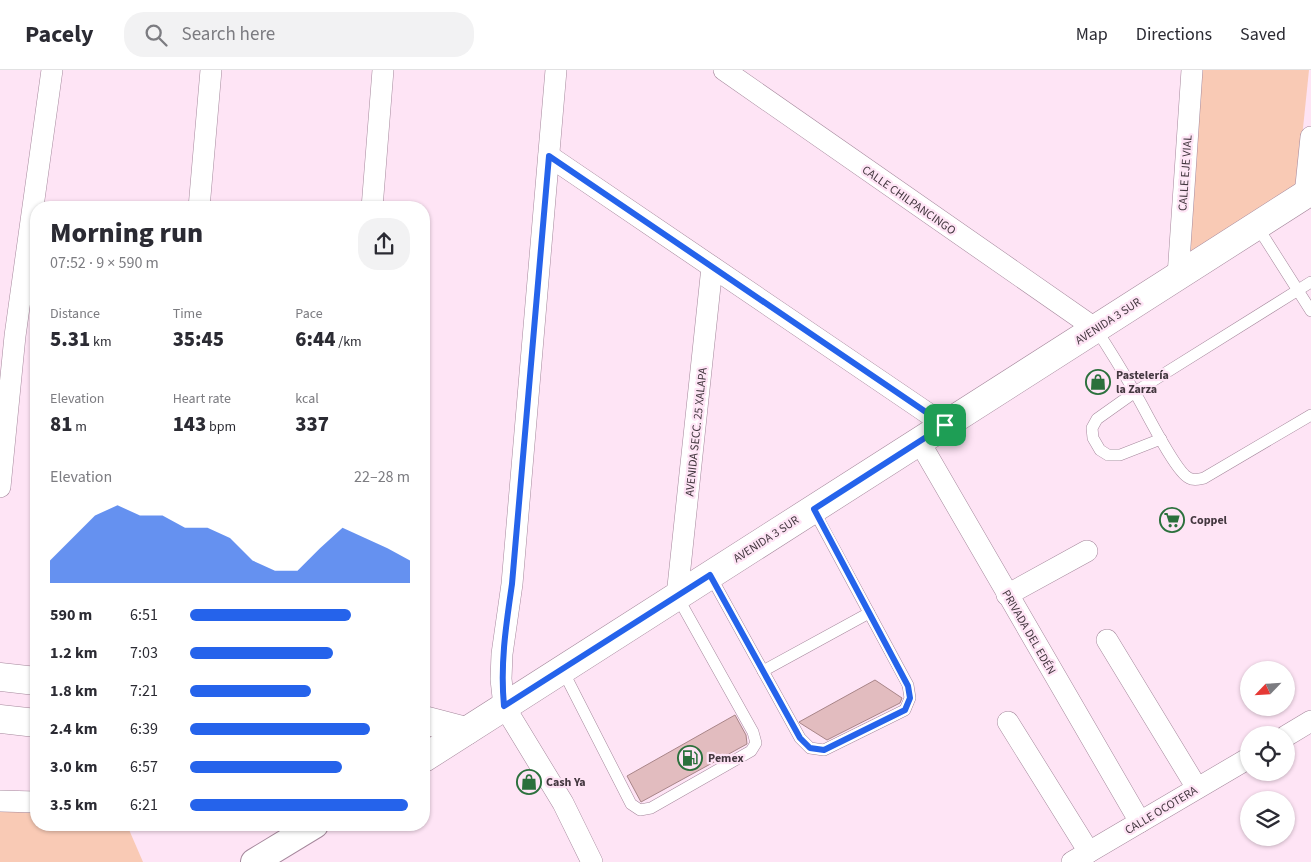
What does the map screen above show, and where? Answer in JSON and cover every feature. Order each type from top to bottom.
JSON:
[{"type":"main road","name":"AVENIDA 3 SUR","points":[[430,754],[1308,193]]},
{"type":"main road","points":[[0,678],[30,680]]},
{"type":"main road","points":[[0,719],[30,722]]},
{"type":"main road","points":[[430,722],[466,731]]},
{"type":"street","points":[[34,201],[52,70]]},
{"type":"street","points":[[200,201],[211,70]]},
{"type":"street","points":[[373,201],[383,70]]},
{"type":"street","points":[[556,70],[512,584],[502,654],[501,679],[504,706],[563,804],[592,862]]},
{"type":"street","name":"CALLE CHILPANCINGO","points":[[724,70],[1096,329]]},
{"type":"street","name":"CALLE EJE VIAL","points":[[1178,276],[1192,70]]},
{"type":"street","points":[[1308,193],[1311,137]]},
{"type":"street","points":[[549,156],[945,425]]},
{"type":"street","points":[[0,487],[15,336],[30,228]]},
{"type":"street","name":"AVENIDA SECC. 25 XALAPA","points":[[677,596],[712,267]]},
{"type":"street","name":"PRIVADA DEL EDÉN","points":[[919,441],[1140,822]]},
{"type":"street","points":[[1007,595],[1087,551]]},
{"type":"street","points":[[1107,640],[1197,788]]},
{"type":"street","points":[[1295,731],[1311,721]]},
{"type":"street","points":[[1008,722],[1081,857]]},
{"type":"street","name":"CALLE OCOTERA","points":[[1081,857],[1240,763]]},
{"type":"street","points":[[0,800],[30,802]]},
{"type":"street","points":[[254,862],[305,831]]},
{"type":"lane","points":[[1257,226],[1311,310]]},
{"type":"lane","points":[[1161,439],[1120,455],[1108,455],[1100,450],[1093,438],[1092,428],[1097,419],[1135,392],[1311,282]]},
{"type":"lane","points":[[1096,329],[1135,392],[1161,439],[1182,472],[1188,478],[1196,480],[1204,478],[1311,415]]},
{"type":"lane","points":[[710,575],[800,738],[810,748],[824,750],[905,710],[910,698],[908,686],[814,509]]},
{"type":"lane","points":[[562,669],[631,804],[640,810],[651,808],[751,750],[756,743],[753,732],[677,596]]},
{"type":"lane","points":[[763,671],[869,613]]},
{"type":"shaded area","points":[[1201,70],[1309,70],[1297,186],[1188,256]]},
{"type":"shaded area","points":[[0,799],[30,801],[30,831],[130,831],[143,862],[0,862]]},
{"type":"building","points":[[875,680],[902,698],[900,703],[827,740],[799,722]]},
{"type":"building","name":"Pemex","points":[[735,715],[746,735],[747,744],[641,802],[627,776]]},
{"type":"place","name":"Pastelería la Zarza","points":[[1098,382]]},
{"type":"place","name":"Coppel","points":[[1172,520]]},
{"type":"place","name":"Pemex","points":[[690,758]]},
{"type":"place","name":"Cash Ya","points":[[529,782]]},
{"type":"route","points":[[549,156],[945,425],[814,509],[908,686],[910,698],[905,710],[824,750],[810,748],[800,738],[710,575],[504,706],[501,679],[502,654],[512,584],[549,156]]}]
